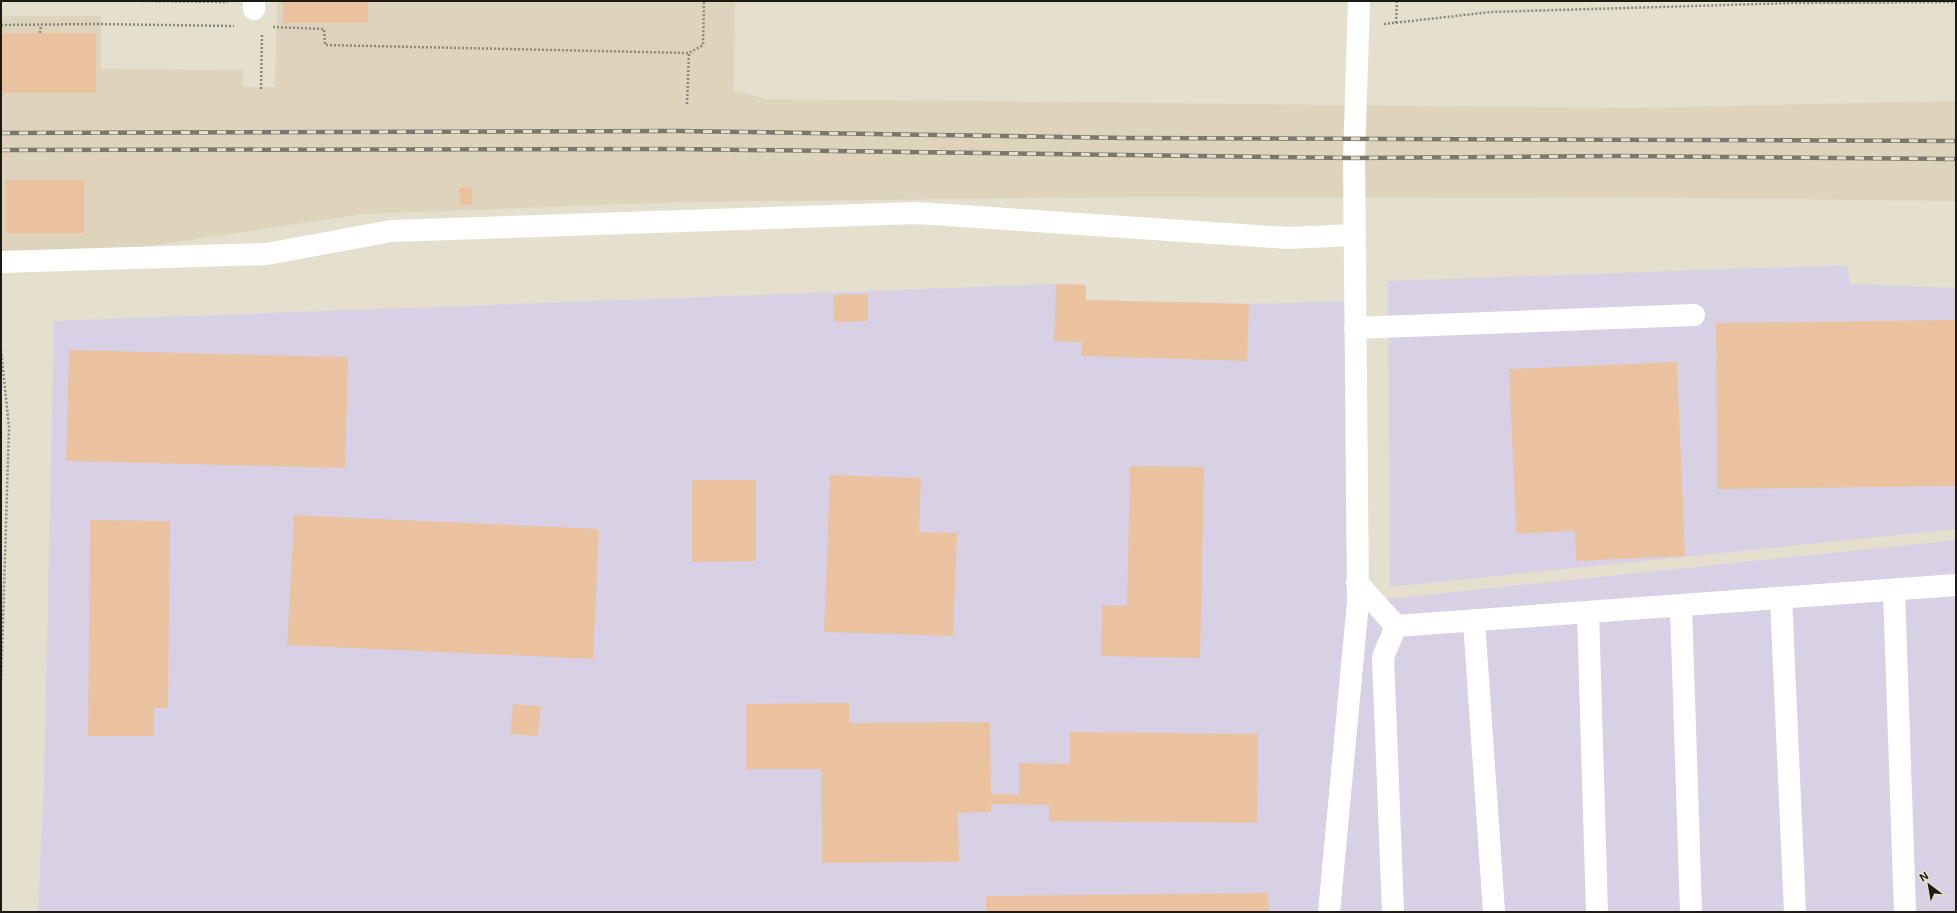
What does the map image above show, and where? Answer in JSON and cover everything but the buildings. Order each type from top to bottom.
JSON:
[{"type":"street","points":[[1329,912],[1358,602],[1354,235],[1356,83],[1359,1]]},
{"type":"street","points":[[1,262],[267,254],[391,231],[917,213],[1288,238],[1354,235]]},
{"type":"street","points":[[1355,328],[1694,315]]},
{"type":"street","points":[[1357,583],[1396,626]]},
{"type":"street","points":[[1396,626],[1956,585]]},
{"type":"street","points":[[1894,590],[1905,912]]},
{"type":"street","points":[[1781,598],[1795,912]]},
{"type":"street","points":[[1681,606],[1691,912]]},
{"type":"street","points":[[1588,612],[1597,912]]},
{"type":"street","points":[[1474,621],[1494,912]]},
{"type":"street","points":[[1392,912],[1383,657],[1396,626]]},
{"type":"path","points":[[143,1],[263,3],[261,89]]},
{"type":"path","points":[[269,27],[324,29],[325,46],[689,54],[703,45],[704,1]]},
{"type":"path","points":[[1396,23],[1397,1]]},
{"type":"path","points":[[1359,27],[1490,12],[1793,3],[1956,2]]},
{"type":"path","points":[[1,25],[239,26]]},
{"type":"path","points":[[40,33],[41,25]]},
{"type":"path","points":[[687,104],[689,54]]},
{"type":"path","points":[[1,350],[9,427],[1,686]]},
{"type":"shaded area","points":[[277,1],[735,1],[734,91],[767,99],[1634,108],[1956,101],[1956,201],[1673,198],[1139,197],[684,202],[363,214],[89,255],[1,256],[1,16],[101,16],[101,69],[243,70],[242,87],[275,87]]},
{"type":"shaded area","points":[[1847,265],[1850,284],[1956,288],[1956,529],[1390,587],[1388,281]]},
{"type":"shaded area","points":[[1056,284],[1086,285],[1086,300],[1249,304],[1354,301],[1358,602],[1956,540],[1956,912],[38,912],[44,780],[54,321]]},
{"type":"railway","points":[[1,133],[677,131],[1125,138],[1956,141]]},
{"type":"railway","points":[[1,150],[679,149],[1354,158],[1619,156],[1956,159]]}]
